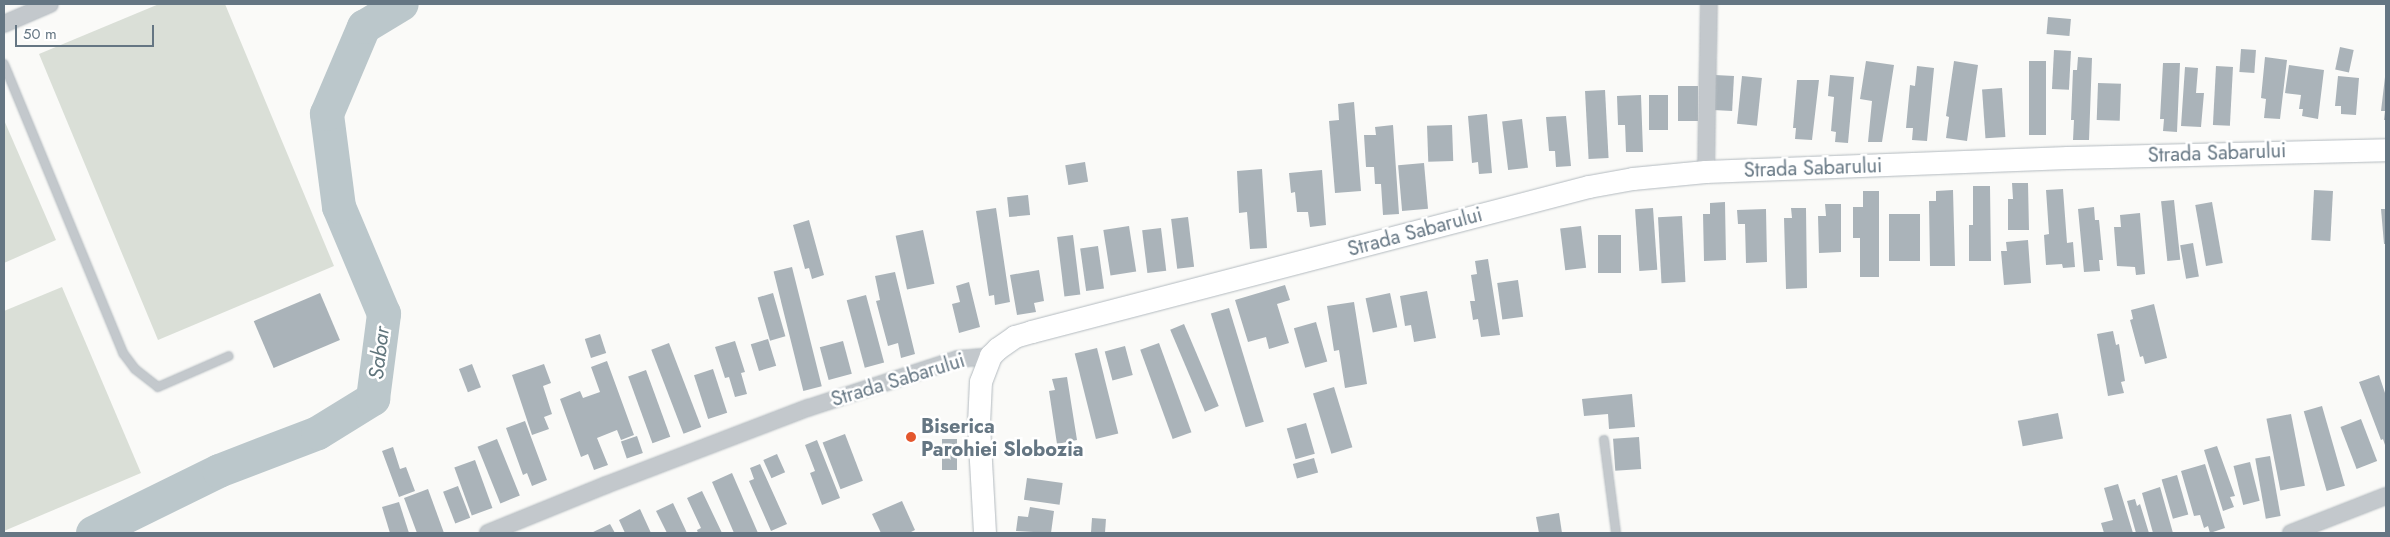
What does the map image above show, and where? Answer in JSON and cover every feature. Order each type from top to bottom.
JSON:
[{"type":"main road","name":"Strada Sabarului","points":[[991,356],[1006,342],[1032,332],[1588,187],[1632,179],[1706,172],[2068,158],[2386,150]]},
{"type":"main road","points":[[985,533],[979,406],[981,382],[991,356]]},
{"type":"street","points":[[4,24],[50,4]]},
{"type":"street","points":[[1706,172],[1709,4]]},
{"type":"street","name":"Strada Sabarului","points":[[488,533],[606,485],[808,408],[958,359],[991,356]]},
{"type":"street","points":[[2291,533],[2386,496]]},
{"type":"lane","points":[[4,64],[123,353],[135,370],[158,387],[229,356]]},
{"type":"lane","points":[[1604,440],[1616,533]]},
{"type":"shaded area","points":[[159,4],[225,4],[334,266],[158,340],[39,54]]},
{"type":"shaded area","points":[[4,120],[56,240],[4,263]]},
{"type":"shaded area","points":[[62,287],[141,473],[4,531],[4,311]]},
{"type":"building","points":[[2048,17],[2071,19],[2069,36],[2047,34]]},
{"type":"building","points":[[2340,47],[2354,50],[2349,72],[2335,69]]},
{"type":"building","points":[[2241,49],[2256,50],[2254,73],[2239,72]]},
{"type":"building","points":[[2054,50],[2071,51],[2069,90],[2052,89]]},
{"type":"building","points":[[2078,57],[2092,58],[2089,140],[2073,140],[2074,120],[2071,120],[2073,70],[2077,70]]},
{"type":"building","points":[[2265,57],[2287,60],[2280,119],[2264,118],[2266,99],[2261,98]]},
{"type":"building","points":[[1866,61],[1894,65],[1882,142],[1868,142],[1872,101],[1860,99]]},
{"type":"building","points":[[1954,61],[1978,65],[1967,141],[1946,138],[1949,117],[1946,116]]},
{"type":"building","points":[[2029,61],[2046,61],[2046,135],[2029,135]]},
{"type":"building","points":[[2163,63],[2180,63],[2177,132],[2163,131],[2164,119],[2160,119]]},
{"type":"building","points":[[2289,65],[2324,70],[2318,119],[2302,116],[2303,109],[2299,109],[2301,95],[2285,93]]},
{"type":"building","points":[[1917,66],[1934,68],[1927,141],[1912,140],[1913,128],[1906,128],[1910,85],[1915,86]]},
{"type":"building","points":[[2216,66],[2233,67],[2230,126],[2213,125]]},
{"type":"building","points":[[2185,67],[2198,68],[2196,93],[2204,93],[2201,127],[2181,126]]},
{"type":"building","points":[[1715,75],[1734,76],[1732,111],[1713,110]]},
{"type":"building","points":[[1830,75],[1854,77],[1848,143],[1835,142],[1836,132],[1831,131],[1834,97],[1828,96]]},
{"type":"building","points":[[1742,76],[1762,78],[1757,126],[1737,124]]},
{"type":"building","points":[[2338,76],[2359,78],[2356,115],[2341,114],[2341,106],[2335,106]]},
{"type":"building","points":[[2385,77],[2386,120],[2384,120],[2385,111],[2381,111]]},
{"type":"building","points":[[1797,80],[1819,80],[1812,140],[1795,139],[1796,128],[1793,128]]},
{"type":"building","points":[[2098,83],[2121,84],[2120,121],[2097,120]]},
{"type":"building","points":[[1678,86],[1698,86],[1698,121],[1678,121]]},
{"type":"building","points":[[2002,88],[2005,137],[1985,138],[1982,89]]},
{"type":"building","points":[[1605,90],[1609,158],[1589,159],[1585,91]]},
{"type":"building","points":[[1641,95],[1643,152],[1626,152],[1625,125],[1618,125],[1617,96]]},
{"type":"building","points":[[1649,95],[1668,95],[1668,130],[1649,130]]},
{"type":"building","points":[[1354,102],[1361,191],[1335,193],[1329,121],[1339,120],[1338,104]]},
{"type":"building","points":[[1487,114],[1492,173],[1479,174],[1478,162],[1472,163],[1468,116]]},
{"type":"building","points":[[1566,116],[1571,166],[1556,167],[1555,151],[1549,151],[1546,117]]},
{"type":"building","points":[[1522,119],[1528,168],[1508,170],[1502,121]]},
{"type":"building","points":[[1393,125],[1399,214],[1383,215],[1381,184],[1375,184],[1374,167],[1366,167],[1364,135],[1376,135],[1375,127]]},
{"type":"building","points":[[1452,125],[1453,161],[1428,162],[1427,126]]},
{"type":"building","points":[[1085,162],[1088,182],[1068,185],[1065,165]]},
{"type":"building","points":[[1424,163],[1428,209],[1402,211],[1398,165]]},
{"type":"building","points":[[1262,169],[1267,248],[1250,249],[1247,212],[1239,213],[1237,171]]},
{"type":"building","points":[[1322,170],[1326,225],[1310,227],[1308,212],[1297,212],[1295,192],[1291,193],[1289,173]]},
{"type":"building","points":[[2012,183],[2028,183],[2029,230],[2008,230],[2008,199],[2013,199]]},
{"type":"building","points":[[1973,186],[1990,186],[1991,261],[1969,261],[1969,225],[1973,225]]},
{"type":"building","points":[[2063,189],[2067,243],[2073,242],[2075,267],[2063,268],[2062,264],[2046,265],[2044,235],[2049,234],[2046,190]]},
{"type":"building","points":[[1953,190],[1955,266],[1930,266],[1929,201],[1936,201],[1936,191]]},
{"type":"building","points":[[2314,190],[2333,191],[2330,241],[2311,240]]},
{"type":"building","points":[[1863,191],[1879,191],[1879,277],[1860,277],[1860,238],[1853,238],[1853,207],[1863,207]]},
{"type":"building","points":[[1028,195],[1030,215],[1009,217],[1007,197]]},
{"type":"building","points":[[2174,200],[2180,260],[2167,261],[2161,201]]},
{"type":"building","points":[[1725,202],[1726,260],[1704,261],[1703,214],[1710,214],[1710,203]]},
{"type":"building","points":[[2212,202],[2223,263],[2206,266],[2195,205]]},
{"type":"building","points":[[1825,204],[1841,204],[1841,252],[1819,253],[1818,216],[1826,216]]},
{"type":"building","points":[[2094,207],[2095,220],[2099,220],[2103,260],[2099,260],[2100,271],[2084,272],[2078,209]]},
{"type":"building","points":[[996,208],[1010,302],[995,305],[994,295],[989,296],[976,211]]},
{"type":"building","points":[[1653,208],[1657,270],[1639,271],[1635,209]]},
{"type":"building","points":[[1791,208],[1806,208],[1807,288],[1786,289],[1784,218],[1792,218]]},
{"type":"building","points":[[1766,209],[1767,262],[1746,263],[1745,224],[1738,224],[1737,210]]},
{"type":"building","points":[[2381,209],[2386,209],[2386,244],[2384,244]]},
{"type":"building","points":[[2140,213],[2145,274],[2136,275],[2135,267],[2117,266],[2114,227],[2121,227],[2120,215]]},
{"type":"building","points":[[1889,214],[1920,214],[1920,261],[1889,261]]},
{"type":"building","points":[[1682,216],[1685,282],[1661,283],[1658,217]]},
{"type":"building","points":[[1188,217],[1194,267],[1177,269],[1171,219]]},
{"type":"building","points":[[809,220],[824,275],[812,279],[809,268],[805,269],[793,225]]},
{"type":"building","points":[[1129,226],[1136,271],[1111,276],[1103,230]]},
{"type":"building","points":[[1581,226],[1586,268],[1565,270],[1560,229]]},
{"type":"building","points":[[1161,228],[1166,271],[1147,273],[1142,230]]},
{"type":"building","points":[[923,230],[934,284],[907,290],[896,236]]},
{"type":"building","points":[[1073,235],[1080,295],[1064,297],[1057,237]]},
{"type":"building","points":[[1598,235],[1621,235],[1621,273],[1598,273]]},
{"type":"building","points":[[2028,240],[2031,283],[2004,285],[2001,251],[2007,251],[2006,242]]},
{"type":"building","points":[[2193,243],[2199,276],[2186,279],[2180,245]]},
{"type":"building","points":[[1098,246],[1104,289],[1086,291],[1080,249]]},
{"type":"building","points":[[1488,259],[1500,335],[1481,337],[1478,319],[1473,320],[1470,301],[1475,301],[1471,275],[1477,274],[1475,261]]},
{"type":"building","points":[[792,267],[822,386],[803,391],[774,272]]},
{"type":"building","points":[[1039,270],[1044,301],[1034,303],[1036,312],[1017,315],[1010,275]]},
{"type":"building","points":[[895,272],[915,354],[901,358],[898,343],[888,346],[876,301],[880,300],[875,276]]},
{"type":"building","points":[[1518,280],[1523,317],[1502,320],[1497,283]]},
{"type":"building","points":[[969,282],[980,327],[959,333],[952,304],[960,302],[956,286]]},
{"type":"building","points":[[1285,285],[1290,300],[1277,304],[1289,343],[1269,349],[1266,337],[1248,342],[1235,300]]},
{"type":"building","points":[[1427,291],[1436,338],[1414,342],[1411,325],[1405,326],[1400,296]]},
{"type":"building","points":[[320,293],[340,340],[274,368],[254,321]]},
{"type":"building","points":[[773,293],[785,336],[770,341],[758,297]]},
{"type":"building","points":[[1390,293],[1397,327],[1373,332],[1366,298]]},
{"type":"building","points":[[866,295],[884,363],[865,368],[847,300]]},
{"type":"building","points":[[1354,302],[1367,384],[1345,388],[1339,350],[1334,351],[1327,306]]},
{"type":"building","points":[[2154,304],[2167,358],[2145,364],[2143,356],[2140,357],[2130,320],[2133,319],[2131,310]]},
{"type":"building","points":[[1229,308],[1264,422],[1246,427],[1211,314]]},
{"type":"building","points":[[1316,322],[1327,361],[1305,368],[1294,328]]},
{"type":"building","points":[[1184,324],[1219,406],[1205,412],[1170,330]]},
{"type":"building","points":[[2113,331],[2116,345],[2119,344],[2125,381],[2121,382],[2124,393],[2108,396],[2097,334]]},
{"type":"building","points":[[600,334],[606,353],[591,358],[585,339]]},
{"type":"building","points":[[768,339],[776,366],[759,371],[751,344]]},
{"type":"building","points":[[735,341],[745,372],[741,373],[747,394],[735,397],[729,377],[725,378],[715,347]]},
{"type":"building","points":[[843,341],[852,374],[829,380],[820,347]]},
{"type":"building","points":[[669,343],[701,427],[684,434],[651,350]]},
{"type":"building","points":[[1159,343],[1191,432],[1173,439],[1140,350]]},
{"type":"building","points":[[1125,346],[1133,375],[1112,380],[1105,351]]},
{"type":"building","points":[[1097,348],[1118,433],[1096,439],[1075,354]]},
{"type":"building","points":[[607,361],[634,435],[621,440],[617,430],[597,438],[608,465],[594,470],[588,454],[581,457],[560,399],[580,391],[583,398],[600,392],[591,367]]},
{"type":"building","points":[[472,364],[481,387],[468,392],[459,369]]},
{"type":"building","points":[[544,364],[551,383],[543,386],[552,414],[544,417],[549,429],[532,435],[512,375]]},
{"type":"building","points":[[713,369],[727,413],[708,419],[694,375]]},
{"type":"building","points":[[646,370],[670,437],[652,443],[628,376]]},
{"type":"building","points":[[2379,375],[2386,396],[2386,448],[2383,439],[2381,440],[2359,382]]},
{"type":"building","points":[[1067,377],[1077,440],[1057,444],[1049,391],[1055,390],[1052,379]]},
{"type":"building","points":[[1334,387],[1352,447],[1331,454],[1313,393]]},
{"type":"building","points":[[1632,394],[1635,427],[1609,429],[1608,414],[1584,416],[1582,399]]},
{"type":"building","points":[[2322,406],[2345,486],[2327,491],[2304,411]]},
{"type":"building","points":[[2058,413],[2063,439],[2023,446],[2018,421]]},
{"type":"building","points":[[2291,414],[2305,486],[2280,490],[2266,419]]},
{"type":"building","points":[[2361,419],[2377,461],[2357,469],[2340,427]]},
{"type":"building","points":[[525,421],[547,480],[532,486],[527,473],[523,475],[506,428]]},
{"type":"building","points":[[1306,423],[1315,454],[1296,459],[1287,429]]},
{"type":"building","points":[[845,434],[863,481],[841,489],[823,443]]},
{"type":"building","points":[[637,436],[643,453],[627,459],[621,442]]},
{"type":"building","points":[[1639,437],[1641,469],[1615,471],[1613,439]]},
{"type":"building","points":[[497,439],[520,496],[500,503],[478,447]]},
{"type":"building","points":[[942,439],[957,439],[957,470],[942,470]]},
{"type":"building","points":[[817,440],[840,498],[822,505],[810,473],[815,471],[805,445]]},
{"type":"building","points":[[2217,446],[2235,496],[2230,497],[2234,507],[2223,511],[2204,450]]},
{"type":"building","points":[[393,447],[400,469],[406,467],[415,491],[399,497],[382,451]]},
{"type":"building","points":[[777,454],[785,472],[771,478],[763,460]]},
{"type":"building","points":[[2270,456],[2281,516],[2266,519],[2255,459]]},
{"type":"building","points":[[1314,458],[1318,472],[1297,478],[1293,464]]},
{"type":"building","points":[[475,460],[492,508],[472,515],[454,468]]},
{"type":"building","points":[[2250,462],[2260,501],[2243,505],[2234,466]]},
{"type":"building","points":[[760,464],[787,524],[771,531],[749,481],[754,479],[750,468]]},
{"type":"building","points":[[2205,464],[2225,528],[2210,533],[2208,526],[2204,528],[2200,515],[2194,516],[2181,471]]},
{"type":"building","points":[[732,473],[758,533],[734,533],[712,482]]},
{"type":"building","points":[[2177,475],[2188,514],[2173,519],[2162,479]]},
{"type":"building","points":[[1027,478],[1063,483],[1060,505],[1024,500]]},
{"type":"building","points":[[2118,484],[2133,533],[2104,533],[2101,523],[2113,520],[2104,488]]},
{"type":"building","points":[[458,486],[470,518],[455,523],[443,492]]},
{"type":"building","points":[[2160,487],[2173,533],[2153,533],[2142,493]]},
{"type":"building","points":[[428,489],[444,533],[417,533],[404,498]]},
{"type":"building","points":[[702,491],[722,533],[698,533],[697,530],[701,528],[687,498]]},
{"type":"building","points":[[2135,499],[2137,506],[2140,504],[2149,533],[2136,533],[2127,501]]},
{"type":"building","points":[[902,501],[915,530],[909,533],[881,533],[872,514]]},
{"type":"building","points":[[399,502],[409,533],[390,533],[382,507]]},
{"type":"building","points":[[673,503],[687,533],[667,533],[656,511]]},
{"type":"building","points":[[1030,507],[1054,511],[1051,533],[1016,531],[1018,516],[1028,517]]},
{"type":"building","points":[[640,509],[651,533],[625,533],[619,520]]},
{"type":"building","points":[[1559,513],[1562,533],[1539,533],[1536,517]]},
{"type":"building","points":[[1092,518],[1106,519],[1105,533],[1091,533]]},
{"type":"building","points":[[610,524],[615,533],[591,533]]},
{"type":"waterway","name":"Sabar","points":[[93,533],[219,471],[318,433],[373,399],[384,314],[339,207],[327,114],[364,27],[402,4]]},
{"type":"place","name":"Biserica Parohiei Slobozia","points":[[911,437]]}]
